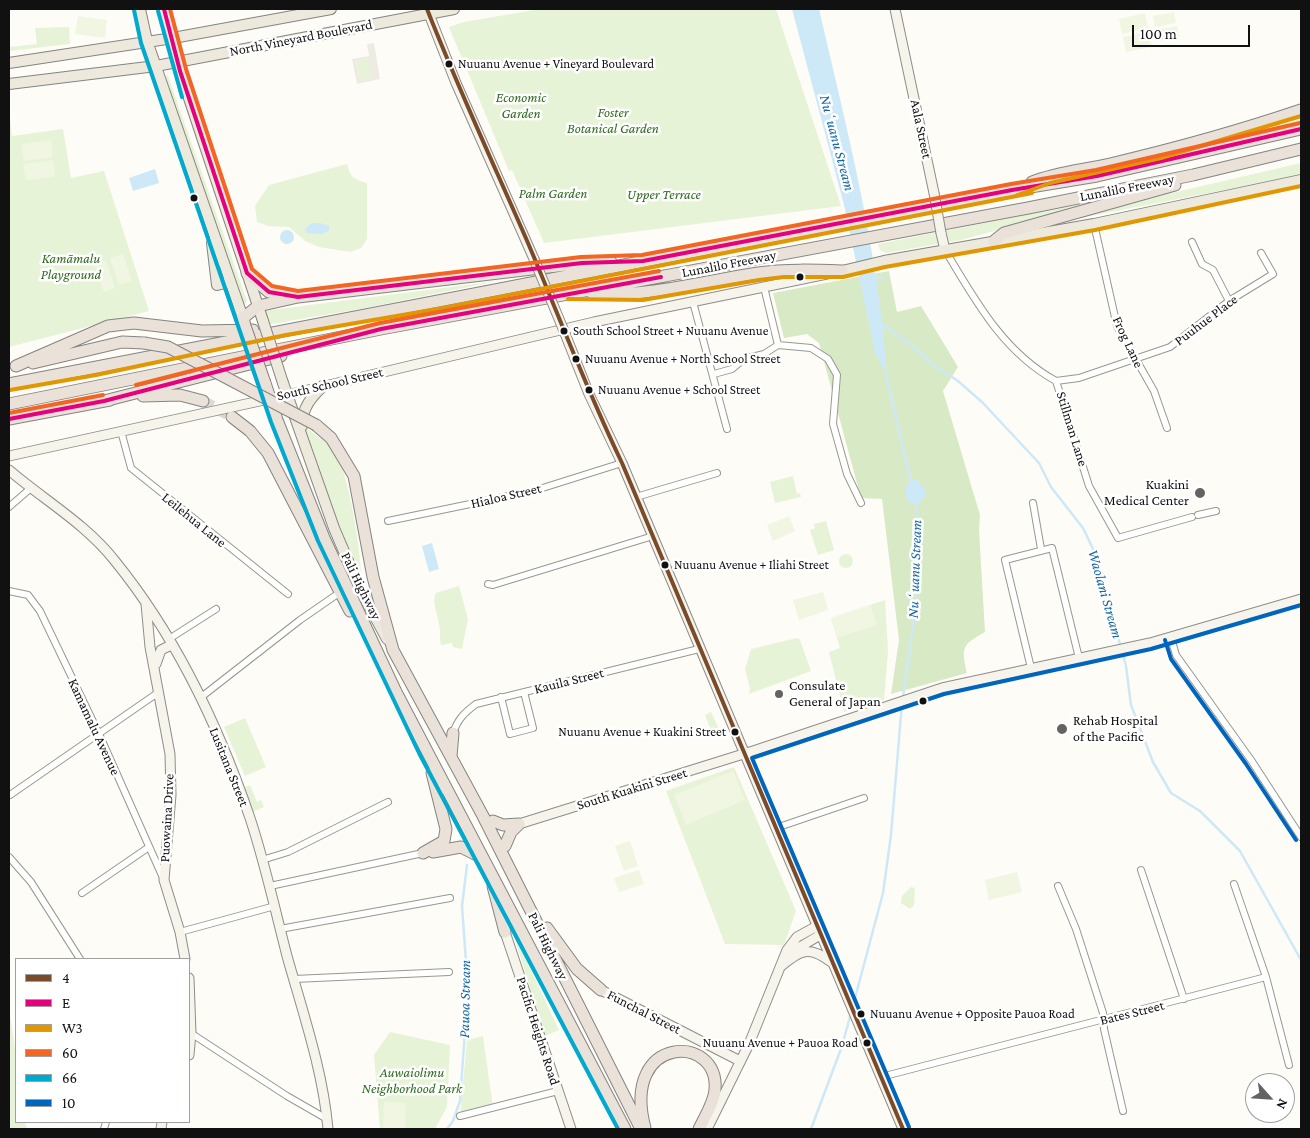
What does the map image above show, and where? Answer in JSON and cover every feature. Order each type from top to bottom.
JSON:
[{"type":"highway","points":[[1012,190],[1048,176],[1119,161],[1223,134],[1301,110]]},
{"type":"highway","name":"Lunalilo Freeway","points":[[9,384],[95,369],[284,329],[442,302],[1012,190],[1097,176],[1301,130]]},
{"type":"highway","points":[[994,241],[1004,233],[1300,149]]},
{"type":"highway","name":"Lunalilo Freeway","points":[[9,404],[382,329],[1183,177],[1300,149]]},
{"type":"highway","points":[[244,322],[258,306],[298,297],[582,263],[643,261]]},
{"type":"highway","points":[[568,294],[648,293],[758,274],[784,271],[844,270]]},
{"type":"highway","points":[[247,273],[269,292],[298,297]]},
{"type":"highway","name":"Pali Highway","points":[[244,322],[277,420],[324,538],[387,672],[425,750],[626,1129]]},
{"type":"highway","points":[[12,366],[108,326],[134,323],[202,331],[284,329]]},
{"type":"highway","points":[[104,401],[382,329]]},
{"type":"highway","points":[[12,366],[39,362],[122,342],[144,343],[168,348],[316,425],[331,438],[345,457],[354,476],[373,577],[394,650]]},
{"type":"highway","points":[[9,419],[152,394],[180,395],[203,401]]},
{"type":"highway","points":[[232,417],[250,431],[268,453],[339,593],[387,672]]},
{"type":"highway","name":"Pali Highway","points":[[394,650],[461,775],[641,1129]]},
{"type":"highway","points":[[451,756],[453,733]]},
{"type":"highway","points":[[424,853],[444,840],[446,829],[425,750]]},
{"type":"highway","points":[[461,775],[469,777],[552,937],[577,969],[601,990]]},
{"type":"highway","points":[[493,821],[504,825],[519,824]]},
{"type":"highway","points":[[505,846],[511,832],[519,824]]},
{"type":"highway","points":[[424,853],[461,847],[482,857]]},
{"type":"highway","points":[[491,874],[506,932]]},
{"type":"highway","points":[[646,1129],[640,1097],[644,1077],[661,1057],[680,1051],[697,1055],[710,1066],[714,1074],[715,1094],[698,1129]]},
{"type":"main road","name":"Pali Highway","points":[[140,9],[147,42],[244,322]]},
{"type":"main road","name":"Pali Highway","points":[[164,9],[178,62],[283,383],[334,528],[360,589],[394,650]]},
{"type":"main road","name":"North Vineyard Boulevard","points":[[9,63],[172,38],[331,9]]},
{"type":"main road","name":"North Vineyard Boulevard","points":[[9,84],[156,66],[428,11],[454,9]]},
{"type":"main road","name":"Aala Street","points":[[896,9],[945,250]]},
{"type":"main road","points":[[428,11],[456,83],[528,244],[589,394],[622,463],[699,650],[903,1129]]},
{"type":"main road","points":[[844,270],[884,261],[1094,224],[1301,180]]},
{"type":"main road","name":"South School Street","points":[[9,456],[287,395],[564,331],[594,322],[844,270]]},
{"type":"main road","points":[[306,449],[302,424],[304,410],[312,396],[324,385]]},
{"type":"main road","name":"Lusitana Street","points":[[9,470],[88,532],[114,559],[170,642],[200,698],[237,785],[270,886],[321,1083],[328,1129]]},
{"type":"main road","name":"South Kuakini Street","points":[[519,824],[744,754],[942,688],[1132,648],[1301,599]]},
{"type":"main road","name":"Puowaina Drive","points":[[146,604],[158,692],[170,754],[164,880],[180,932],[185,958]]},
{"type":"main road","points":[[156,674],[157,656],[170,642]]},
{"type":"main road","points":[[706,1129],[740,1061],[792,942],[819,930]]},
{"type":"main road","name":"Pacific Heights Road","points":[[506,932],[571,1129]]},
{"type":"main road","points":[[780,967],[794,955],[807,951],[816,952],[833,963]]},
{"type":"main road","name":"Funchal Street","points":[[601,990],[740,1061]]},
{"type":"street","name":"Frog Lane","points":[[1094,224],[1117,326],[1154,391],[1167,428]]},
{"type":"street","points":[[1192,242],[1202,264],[1213,270],[1229,301]]},
{"type":"street","name":"Stillman Lane","points":[[945,250],[986,318],[1023,358],[1040,372],[1056,381],[1089,486],[1118,538],[1216,511]]},
{"type":"street","name":"Puuhue Place","points":[[1056,381],[1079,378],[1170,347],[1229,301],[1273,274],[1261,253]]},
{"type":"street","points":[[764,287],[778,345]]},
{"type":"street","points":[[693,302],[714,374],[727,429]]},
{"type":"street","points":[[714,374],[732,369],[744,359],[764,354],[778,345],[811,348],[828,359],[837,375],[833,424],[847,474],[861,503]]},
{"type":"street","name":"Leilehua Lane","points":[[121,432],[131,468],[288,594]]},
{"type":"street","name":"Hialoa Street","points":[[388,521],[534,491],[622,463]]},
{"type":"street","points":[[636,497],[717,473]]},
{"type":"street","points":[[9,507],[31,488]]},
{"type":"street","points":[[1033,503],[1042,550]]},
{"type":"street","points":[[488,584],[493,585],[652,536]]},
{"type":"street","points":[[1031,668],[1005,560],[1042,550],[1052,548],[1079,658]]},
{"type":"street","name":"Kamamalu Avenue","points":[[9,591],[28,595],[40,610],[99,734],[164,880]]},
{"type":"street","points":[[200,698],[300,620],[339,593]]},
{"type":"street","points":[[170,642],[216,609]]},
{"type":"street","points":[[1171,638],[1176,655],[1251,760],[1301,837]]},
{"type":"street","name":"Kauila Street","points":[[453,733],[457,722],[464,713],[476,704],[699,650]]},
{"type":"street","points":[[10,795],[158,692]]},
{"type":"street","points":[[501,697],[510,734],[533,728],[524,692]]},
{"type":"street","points":[[776,828],[864,798]]},
{"type":"street","points":[[262,860],[288,852],[388,802]]},
{"type":"street","points":[[82,893],[149,847]]},
{"type":"street","points":[[270,886],[424,853]]},
{"type":"street","points":[[9,857],[31,882],[79,958]]},
{"type":"street","points":[[1141,870],[1184,999]]},
{"type":"street","points":[[1234,884],[1266,977],[1289,1065]]},
{"type":"street","points":[[1058,886],[1076,928],[1103,1013],[1123,1110]]},
{"type":"street","points":[[280,929],[450,898]]},
{"type":"street","points":[[180,932],[275,906]]},
{"type":"street","points":[[294,979],[449,972]]},
{"type":"street","name":"Bates Street","points":[[881,1078],[1266,977]]},
{"type":"street","points":[[190,1033],[287,1096],[327,1119]]},
{"type":"street","points":[[460,1116],[558,1091]]},
{"type":"green space","name":"Foster Botanical Garden","points":[[540,9],[776,9],[841,206],[544,243],[512,170],[509,171],[449,27],[464,22]]},
{"type":"green space","points":[[1174,12],[1176,23],[1155,27],[1153,16]]},
{"type":"green space","points":[[1145,13],[1148,28],[1122,34],[1119,19]]},
{"type":"green space","points":[[78,16],[107,20],[105,38],[75,34]]},
{"type":"green space","points":[[1177,26],[1179,37],[1158,41],[1156,30]]},
{"type":"green space","points":[[69,27],[70,44],[9,51],[9,47],[37,44],[35,28]]},
{"type":"green space","points":[[1149,32],[1152,47],[1126,52],[1123,37]]},
{"type":"green space","points":[[368,59],[372,77],[360,80],[356,61]]},
{"type":"green space","points":[[167,73],[247,301],[241,308],[166,80]]},
{"type":"green space","name":"Kamāmalu Playground","points":[[9,107],[12,136],[63,129],[71,178],[104,171],[149,311],[9,347]]},
{"type":"green space","points":[[1301,115],[1301,124],[1227,140],[1227,138]]},
{"type":"green space","points":[[51,140],[53,157],[24,161],[21,144]]},
{"type":"green space","points":[[53,160],[55,176],[26,181],[23,164]]},
{"type":"green space","points":[[1301,163],[1301,175],[1070,220],[1069,217]]},
{"type":"green space","points":[[347,164],[354,177],[359,181],[367,183],[367,239],[361,248],[350,252],[319,247],[305,241],[289,227],[268,226],[257,222],[255,206],[269,185]]},
{"type":"green space","points":[[1127,195],[961,240],[886,253],[880,250],[878,244]]},
{"type":"green space","points":[[123,254],[132,281],[119,285],[110,258]]},
{"type":"green space","points":[[106,260],[115,288],[104,292],[94,264]]},
{"type":"green space","points":[[889,271],[897,312],[921,306],[958,367],[943,391],[980,515],[979,530],[985,632],[972,640],[965,648],[964,657],[967,673],[891,694],[899,640],[882,499],[861,498],[819,343],[807,334],[784,338],[773,293]]},
{"type":"green space","points":[[498,281],[365,308],[266,325],[263,311]]},
{"type":"green space","points":[[303,425],[328,443],[335,451],[341,466],[356,528],[361,578],[350,559]]},
{"type":"green space","points":[[793,476],[797,494],[800,493],[801,497],[775,503],[770,482]]},
{"type":"green space","points":[[789,516],[795,531],[773,541],[767,525]]},
{"type":"green space","points":[[826,521],[834,550],[818,555],[810,530],[815,528],[814,524]]},
{"type":"green space","points":[[843,554],[849,554],[853,561],[849,568],[843,568],[839,564],[839,558]]},
{"type":"green space","points":[[459,586],[468,619],[462,649],[453,647],[452,643],[441,645],[440,627],[434,600],[436,593]]},
{"type":"green space","points":[[823,592],[828,610],[799,620],[793,600]]},
{"type":"green space","points":[[885,600],[888,651],[884,700],[844,712],[829,652],[840,648],[831,618]]},
{"type":"green space","points":[[870,605],[877,625],[837,638],[831,618]]},
{"type":"green space","points":[[797,638],[800,640],[811,671],[749,694],[750,689],[745,669],[751,649]]},
{"type":"green space","points":[[711,712],[720,731],[712,733],[705,715]]},
{"type":"green space","points":[[245,718],[266,767],[245,776],[224,727]]},
{"type":"green space","points":[[734,767],[796,911],[784,945],[725,944],[666,791]]},
{"type":"green space","points":[[733,771],[745,800],[686,825],[674,795]]},
{"type":"green space","points":[[250,785],[257,802],[261,800],[264,807],[253,812],[243,788]]},
{"type":"green space","points":[[630,841],[638,866],[624,871],[615,846]]},
{"type":"green space","points":[[639,870],[644,884],[619,892],[614,878]]},
{"type":"green space","points":[[1017,872],[1022,892],[989,900],[985,880]]},
{"type":"green space","points":[[911,887],[915,888],[914,905],[910,909],[901,903],[902,896]]},
{"type":"green space","points":[[512,930],[559,1030],[545,1036]]},
{"type":"green space","points":[[9,1008],[15,1049],[15,1123],[25,1123],[27,1129],[9,1129]]},
{"type":"green space","name":"Auwaiolimu Neighborhood Park","points":[[390,1032],[450,1045],[447,1107],[435,1129],[380,1129],[374,1055]]},
{"type":"green space","name":"Auwaiolimu Neighborhood Park","points":[[483,1036],[493,1108],[460,1116],[467,1040]]},
{"type":"green space","points":[[384,1102],[406,1103],[405,1129],[383,1129]]},
{"type":"shaded area","points":[[374,43],[380,79],[357,84],[352,59],[369,56],[367,44]],"holes":[[[367,59],[371,77],[360,79],[356,62]]]},
{"type":"water","points":[[792,9],[819,9],[861,192],[877,284],[887,377],[875,352],[844,205]]},
{"type":"water","points":[[155,169],[159,183],[133,191],[129,178]]},
{"type":"water","points":[[312,223],[329,226],[329,231],[321,234],[307,233],[305,229]]},
{"type":"water","points":[[284,230],[290,230],[294,237],[290,244],[284,244],[280,240],[280,234]]},
{"type":"water","points":[[911,479],[916,480],[925,489],[925,497],[917,505],[908,502],[906,496],[906,487]]},
{"type":"water","points":[[432,543],[439,569],[429,572],[422,546]]},
{"type":"waterway","points":[[872,279],[883,277]]},
{"type":"waterway","name":"Waolani Stream","points":[[881,323],[916,349],[932,364],[958,381],[982,402],[1039,463],[1051,487],[1083,528],[1095,553],[1126,666],[1131,705],[1153,762],[1171,793],[1200,811],[1240,851],[1301,960]]},
{"type":"waterway","name":"Nuʻuanu Stream","points":[[886,375],[911,482]]},
{"type":"waterway","name":"Nuʻuanu Stream","points":[[903,697],[916,606],[919,535],[916,502]]},
{"type":"waterway","name":"Nuʻuanu Stream","points":[[854,1002],[883,893],[891,835],[902,703]]},
{"type":"waterway","name":"Pauoa Stream","points":[[447,1129],[453,1121],[460,1101],[468,989],[462,906],[467,865]]},
{"type":"waterway","name":"Nuʻuanu Stream","points":[[811,1129],[842,1046],[851,1013]]},
{"type":"tunnel","points":[[203,401],[232,417]]},
{"type":"transit line","name":"E","points":[[164,9],[180,71],[247,273],[269,292],[298,297],[582,263],[643,261],[1012,190],[1097,176],[1301,129]]},
{"type":"transit line","name":"60","points":[[170,9],[186,69],[252,269],[272,286],[298,291],[581,257],[642,255],[1011,184],[1096,170],[1300,123]]},
{"type":"transit line","name":"4","points":[[427,9],[585,381],[622,463],[903,1129]]},
{"type":"transit line","name":"66","points":[[134,10],[141,43],[271,422],[318,541],[419,753],[618,1129]]},
{"type":"transit line","name":"66","points":[[158,11],[182,97]]},
{"type":"transit line","name":"W3","points":[[1015,196],[1050,183],[1161,158],[1301,116]]},
{"type":"transit line","name":"W3","points":[[568,299],[643,300],[784,277],[843,277],[885,267],[1095,230],[1301,186]]},
{"type":"transit line","name":"W3","points":[[10,390],[96,375],[286,335],[443,308],[1032,193]]},
{"type":"transit line","name":"60","points":[[136,385],[380,323],[659,271]]},
{"type":"transit line","name":"E","points":[[9,419],[104,401],[381,329],[661,277]]},
{"type":"transit line","name":"60","points":[[9,413],[103,395]]},
{"type":"transit line","name":"10","points":[[909,1127],[752,758],[944,694],[1151,649],[1301,605]]},
{"type":"transit line","name":"10","points":[[1165,640],[1171,659],[1246,764],[1296,840]]},
{"type":"place","name":"Nuuanu Avenue + Vineyard Boulevard","points":[[449,64]]},
{"type":"place","name":"South School Street + Nuuanu Avenue","points":[[564,331]]},
{"type":"place","name":"Nuuanu Avenue + North School Street","points":[[576,359]]},
{"type":"place","name":"Nuuanu Avenue + School Street","points":[[589,390]]},
{"type":"place","name":"Kuakini Medical Center","points":[[1200,493]]},
{"type":"place","name":"Nuuanu Avenue + Iliahi Street","points":[[665,565]]},
{"type":"place","name":"Consulate General of Japan","points":[[779,694]]},
{"type":"place","name":"Rehab Hospital of the Pacific","points":[[1062,729]]},
{"type":"place","name":"Nuuanu Avenue + Kuakini Street","points":[[735,732]]},
{"type":"place","name":"Nuuanu Avenue + Opposite Pauoa Road","points":[[861,1014]]},
{"type":"place","name":"Nuuanu Avenue + Pauoa Road","points":[[867,1043]]},
{"type":"park label","name":"Economic Garden","points":[[521,106]]},
{"type":"park label","name":"Palm Garden","points":[[553,194]]},
{"type":"park label","name":"Upper Terrace","points":[[664,195]]}]
